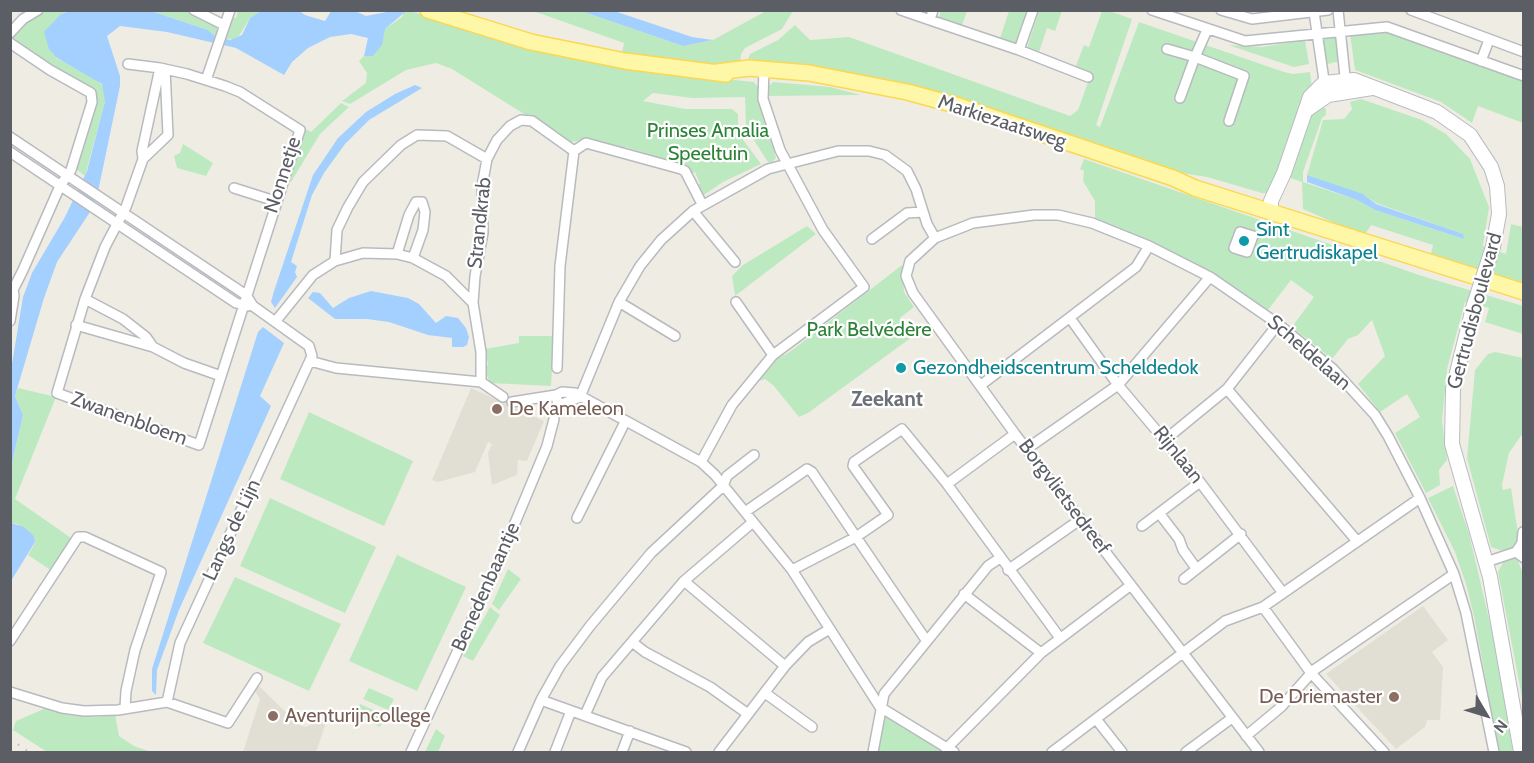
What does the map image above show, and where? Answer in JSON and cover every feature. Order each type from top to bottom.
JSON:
[{"type":"main road","name":"Markiezaatsweg","points":[[428,10],[461,23],[531,42],[645,64],[717,72],[764,74],[809,81],[828,78],[877,84],[959,106],[1173,178],[1195,188],[1273,205],[1329,231],[1346,234],[1524,292]]},
{"type":"street","points":[[17,10],[23,19]]},
{"type":"street","points":[[10,33],[23,19],[38,10]]},
{"type":"street","points":[[194,10],[223,29]]},
{"type":"street","points":[[206,80],[230,10]]},
{"type":"street","points":[[901,10],[1019,50],[1088,77]]},
{"type":"street","points":[[930,20],[933,10]]},
{"type":"street","points":[[1019,50],[1033,10]]},
{"type":"street","points":[[1152,10],[1245,41],[1387,27],[1524,76]]},
{"type":"street","points":[[1221,10],[1252,19],[1328,10]]},
{"type":"street","points":[[1338,10],[1344,31],[1346,86]]},
{"type":"street","points":[[1411,10],[1524,52]]},
{"type":"street","points":[[1273,205],[1310,97],[1326,89],[1314,12]]},
{"type":"street","points":[[1180,98],[1207,30]]},
{"type":"street","points":[[1481,61],[1489,40]]},
{"type":"street","points":[[10,43],[50,70],[91,93],[92,102],[74,163],[60,186],[12,289],[15,296],[10,321]]},
{"type":"street","points":[[1167,49],[1244,76],[1229,121]]},
{"type":"street","name":"Nonnetje","points":[[128,64],[163,69],[240,92],[300,130],[246,295]]},
{"type":"street","points":[[143,159],[166,138],[169,132],[163,69]]},
{"type":"street","name":"Zwanenbloem","points":[[163,69],[142,151],[143,159],[124,212],[117,223],[85,299],[57,393],[199,445],[221,376],[248,306]]},
{"type":"street","points":[[701,462],[732,405],[773,355],[864,287],[824,230],[780,150],[763,99],[764,74]]},
{"type":"street","name":"Gertrudisboulevard","points":[[1326,89],[1346,86],[1373,88],[1437,112],[1456,123],[1482,151],[1491,167],[1499,201],[1498,225],[1473,308],[1453,389],[1452,444],[1486,562],[1519,714],[1521,753]]},
{"type":"street","points":[[486,159],[497,140],[510,126],[521,120],[532,121],[574,151]]},
{"type":"street","name":"Strandkrab","points":[[335,261],[338,230],[348,207],[363,182],[401,145],[417,135],[447,136],[486,159],[482,186],[483,233],[475,276],[473,303],[481,352],[481,382]]},
{"type":"street","points":[[10,137],[246,295],[248,306]]},
{"type":"street","points":[[557,368],[560,266],[574,151],[586,143],[681,169],[685,171],[702,204]]},
{"type":"street","points":[[580,397],[619,302],[640,266],[661,240],[693,211],[747,178],[786,162],[838,151],[869,151],[885,155],[907,171],[935,238]]},
{"type":"street","points":[[10,152],[117,223],[275,322],[309,346],[310,361],[336,369],[440,381],[481,382],[507,400],[567,392],[701,462],[792,570],[828,630],[880,707],[949,751],[1041,653],[1131,585]]},
{"type":"street","points":[[234,188],[275,201]]},
{"type":"street","points":[[397,254],[409,215],[416,202],[422,202],[425,205],[423,230],[412,258]]},
{"type":"street","points":[[693,211],[735,262]]},
{"type":"street","points":[[872,239],[907,213],[923,212]]},
{"type":"street","name":"Scheldelaan","points":[[935,238],[973,224],[1034,215],[1058,215],[1092,223],[1149,246],[1210,277],[1278,324],[1333,369],[1375,415],[1420,498],[1454,574],[1466,613],[1494,753]]},
{"type":"street","name":"Borgvlietsedreef","points":[[935,238],[909,261],[906,276],[908,284],[1015,434],[1028,448],[1259,753]]},
{"type":"street","points":[[981,385],[1136,267],[1149,246]]},
{"type":"street","name":"Strandkrab","points":[[275,322],[313,275],[335,261],[363,253],[397,254],[412,258],[446,276],[473,303]]},
{"type":"street","points":[[1028,448],[1118,385],[1210,277]]},
{"type":"street","points":[[85,299],[123,318],[152,343],[153,347]]},
{"type":"street","points":[[619,302],[675,336]]},
{"type":"street","points":[[736,302],[773,355]]},
{"type":"street","name":"Rijnlaan","points":[[1070,318],[1118,385],[1166,439],[1241,534],[1283,593]]},
{"type":"street","points":[[1166,439],[1227,389],[1278,324]]},
{"type":"street","points":[[76,325],[153,347],[184,363],[221,376]]},
{"type":"street","name":"Langs de Lijn","points":[[167,702],[180,643],[310,361]]},
{"type":"street","points":[[1227,389],[1357,541]]},
{"type":"street","name":"Benedenbaantje","points":[[411,753],[500,559],[547,446],[554,419]]},
{"type":"street","points":[[577,518],[625,422]]},
{"type":"street","points":[[792,570],[855,537],[888,515],[853,466],[854,462],[902,429],[947,484],[1060,638]]},
{"type":"street","points":[[947,484],[1015,434]]},
{"type":"street","points":[[518,753],[541,700],[560,666],[651,553],[723,486],[727,476],[754,455]]},
{"type":"street","points":[[745,512],[807,469],[812,472],[926,640]]},
{"type":"street","points":[[1142,526],[1200,482]]},
{"type":"street","points":[[1052,753],[1226,621],[1263,607],[1420,498]]},
{"type":"street","points":[[1159,513],[1179,539],[1183,550],[1196,567]]},
{"type":"street","points":[[1008,570],[1082,519]]},
{"type":"street","points":[[585,716],[602,677],[684,581],[753,522]]},
{"type":"street","points":[[1486,562],[1520,555],[1522,532]]},
{"type":"street","points":[[1184,579],[1196,567],[1241,534]]},
{"type":"street","points":[[10,641],[78,537],[85,537],[161,572],[135,650],[126,691],[125,708]]},
{"type":"street","points":[[873,753],[884,694],[964,594],[988,566],[1000,558]]},
{"type":"street","points":[[1246,736],[1281,707],[1311,673],[1454,574]]},
{"type":"street","points":[[684,581],[785,666]]},
{"type":"street","points":[[964,594],[1041,653]]},
{"type":"street","points":[[1263,607],[1311,673],[1384,753]]},
{"type":"street","points":[[719,753],[785,666],[808,642],[828,630]]},
{"type":"street","points":[[632,642],[645,652],[710,687],[748,714]]},
{"type":"street","points":[[10,692],[62,708],[84,711],[167,702],[228,723],[257,678]]},
{"type":"street","points":[[765,693],[812,727]]},
{"type":"street","points":[[541,700],[686,753]]},
{"type":"street","points":[[555,753],[571,711]]},
{"type":"street","points":[[1186,753],[1232,718]]},
{"type":"street","points":[[1096,719],[1122,753]]},
{"type":"street","points":[[622,753],[630,731]]},
{"type":"shaded area","points":[[471,388],[544,421],[527,461],[518,460],[517,475],[492,485],[488,453],[492,444],[488,442],[475,472],[438,482],[432,480]]},
{"type":"shaded area","name":"De Driemaster","points":[[1423,606],[1448,640],[1432,652],[1443,667],[1440,720],[1427,720],[1425,727],[1396,749],[1326,674]]},
{"type":"shaded area","name":"Aventurijncollege","points":[[259,686],[299,725],[306,727],[312,724],[320,711],[329,714],[316,752],[243,752],[260,699],[255,691]]},
{"type":"green space","points":[[1107,10],[1132,19],[1096,125],[1100,127],[1139,22],[1284,72],[1293,74],[1310,72],[1312,89],[1281,171],[1269,193],[1207,177],[1163,170],[880,79],[822,70],[746,66],[750,54],[778,40],[795,25],[810,40],[849,37],[1070,116],[1078,110],[1091,74],[1075,68],[1084,45],[1089,47],[1102,11]]},
{"type":"green space","points":[[46,11],[71,11],[61,14],[56,58],[94,78],[102,85],[105,93],[105,101],[85,176],[76,169],[95,99],[94,89],[54,69],[12,37],[27,22]]},
{"type":"green space","points":[[151,11],[188,11],[219,25],[215,36],[208,30]]},
{"type":"green space","points":[[238,11],[261,11],[250,18],[237,39],[223,39],[231,17],[236,18]]},
{"type":"green space","name":"Prinses Amalia Speeltuin","points":[[400,11],[411,11],[472,32],[591,62],[655,72],[754,82],[758,87],[761,108],[776,158],[771,163],[768,162],[746,128],[745,97],[692,98],[653,93],[643,101],[685,109],[732,109],[738,114],[738,133],[761,164],[723,182],[701,197],[695,186],[700,184],[695,172],[690,174],[685,167],[626,147],[625,150],[580,141],[569,142],[452,69],[436,63],[406,70],[350,104],[342,101],[366,83],[367,73],[359,61],[364,56],[373,56],[385,29],[402,17],[404,12]]},
{"type":"green space","points":[[533,11],[581,11],[683,46],[713,40],[766,11],[793,11],[782,29],[745,48],[741,54],[740,66],[683,62],[622,52],[624,43]]},
{"type":"green space","points":[[941,11],[967,11],[961,28],[938,20]]},
{"type":"green space","points":[[1009,11],[1029,11],[1017,48],[999,41]]},
{"type":"green space","points":[[1039,11],[1062,11],[1055,31],[1047,28],[1038,55],[1026,51]]},
{"type":"green space","points":[[1386,31],[1523,80],[1523,123],[1478,106],[1472,123],[1441,102],[1355,70],[1350,34]]},
{"type":"green space","points":[[1337,37],[1340,61],[1323,65],[1320,40]]},
{"type":"green space","points":[[1305,40],[1309,64],[1294,67],[1228,45],[1262,47]]},
{"type":"green space","points":[[773,82],[830,87],[861,95],[766,96],[766,89]]},
{"type":"green space","points":[[1361,99],[1422,120],[1446,134],[1470,159],[1489,207],[1483,246],[1506,254],[1511,224],[1523,227],[1523,286],[1430,258],[1433,245],[1371,225],[1364,236],[1303,209],[1302,182],[1288,177],[1308,116],[1319,104],[1326,109],[1326,115],[1322,118],[1303,172],[1303,182],[1357,200],[1375,210],[1464,239],[1462,234],[1307,175],[1323,120],[1344,119],[1352,109],[1350,102]]},
{"type":"green space","points":[[341,103],[349,107],[320,134],[291,182],[284,184],[301,135],[306,129],[311,132]]},
{"type":"green space","points":[[183,144],[213,163],[206,176],[177,168],[174,156],[180,153]]},
{"type":"green space","points":[[1084,159],[1422,276],[1523,306],[1523,334],[1485,322],[1489,308],[1465,302],[1447,369],[1442,420],[1447,460],[1439,470],[1440,485],[1426,493],[1395,433],[1420,417],[1407,394],[1380,412],[1358,384],[1385,356],[1372,320],[1358,335],[1348,339],[1332,359],[1292,327],[1314,297],[1291,280],[1268,310],[1199,267],[1095,220],[1095,201],[1083,181],[1084,171],[1080,169]]},
{"type":"green space","points":[[807,226],[816,234],[735,296],[732,276],[743,265]]},
{"type":"green space","name":"Park Belvédère","points":[[902,265],[904,292],[914,307],[900,318],[912,337],[808,413],[799,417],[773,385],[765,379],[759,381],[780,356],[783,357],[782,354],[785,355],[795,348]]},
{"type":"green space","points":[[519,336],[554,336],[551,386],[490,383],[485,371],[488,364],[485,349],[519,343]]},
{"type":"green space","points":[[1495,352],[1523,358],[1523,433],[1509,453],[1502,485],[1503,490],[1511,488],[1519,540],[1515,547],[1503,551],[1491,547],[1467,458],[1475,370],[1488,354]]},
{"type":"green space","points":[[18,388],[56,397],[15,499],[74,540],[52,571],[28,555],[35,543],[34,536],[17,524],[11,523],[11,467],[23,415],[15,396]]},
{"type":"green space","points":[[309,412],[413,461],[384,526],[280,479]]},
{"type":"green space","points":[[1453,486],[1469,534],[1494,640],[1513,752],[1499,752],[1466,584],[1455,552],[1428,498]]},
{"type":"green space","points":[[270,498],[376,547],[345,613],[240,566]]},
{"type":"green space","points":[[397,555],[466,587],[417,691],[349,661]]},
{"type":"green space","points":[[1516,556],[1524,576],[1523,702],[1498,572],[1505,559]]},
{"type":"green space","points":[[508,569],[521,579],[499,610],[492,604]]},
{"type":"green space","points":[[235,577],[341,624],[309,691],[203,643]]},
{"type":"green space","points":[[490,607],[500,615],[473,661],[463,656]]},
{"type":"green space","points":[[369,688],[394,699],[388,710],[363,699]]},
{"type":"green space","points":[[360,704],[385,715],[380,727],[355,715]]},
{"type":"green space","points":[[46,708],[67,715],[99,717],[115,714],[119,736],[134,746],[151,752],[47,752],[13,730],[16,721]]},
{"type":"green space","points":[[883,716],[887,716],[943,752],[876,752]]},
{"type":"green space","points":[[436,729],[445,736],[438,752],[425,752]]},
{"type":"water","points":[[71,11],[151,11],[208,30],[215,36],[230,40],[242,35],[250,18],[261,11],[299,11],[325,21],[331,11],[355,11],[366,16],[392,11],[405,12],[385,29],[382,45],[373,56],[364,56],[368,38],[351,34],[330,37],[308,48],[292,62],[284,75],[236,48],[167,32],[120,26],[107,36],[120,76],[120,86],[99,187],[90,212],[57,262],[44,298],[15,396],[23,415],[11,467],[11,370],[23,297],[32,273],[65,217],[87,171],[105,101],[102,84],[57,58],[49,49],[44,32],[61,14]]},
{"type":"water","points":[[581,11],[614,11],[692,37],[713,40],[683,46]]},
{"type":"water","points":[[415,85],[422,88],[369,120],[345,144],[324,173],[312,195],[291,262],[297,266],[295,272],[297,277],[275,308],[271,302],[274,291],[313,175],[338,138],[366,112]]},
{"type":"water","points":[[1307,175],[1363,194],[1376,204],[1463,234],[1464,239],[1375,210],[1357,200],[1307,182]]},
{"type":"water","points":[[371,291],[408,298],[419,304],[436,323],[446,316],[458,318],[466,328],[469,337],[467,345],[452,347],[452,338],[428,335],[389,322],[335,319],[308,298],[313,292],[320,293],[333,308],[349,298]]},
{"type":"water","points":[[263,327],[284,343],[260,396],[271,406],[179,610],[157,670],[156,695],[152,691],[152,669],[258,332]]},
{"type":"water","points":[[11,523],[24,527],[34,536],[35,542],[11,581]]},
{"type":"railway","points":[[10,739],[29,752]]},
{"type":"place","name":"Sint Gertrudiskapel","points":[[1244,241]]},
{"type":"place","name":"Gezondheidscentrum Scheldedok","points":[[901,368]]},
{"type":"place","name":"De Kameleon","points":[[497,409]]},
{"type":"place","name":"De Driemaster","points":[[1394,697]]},
{"type":"place","name":"Aventurijncollege","points":[[273,716]]},
{"type":"district","name":"Zeekant","points":[[887,400]]}]
